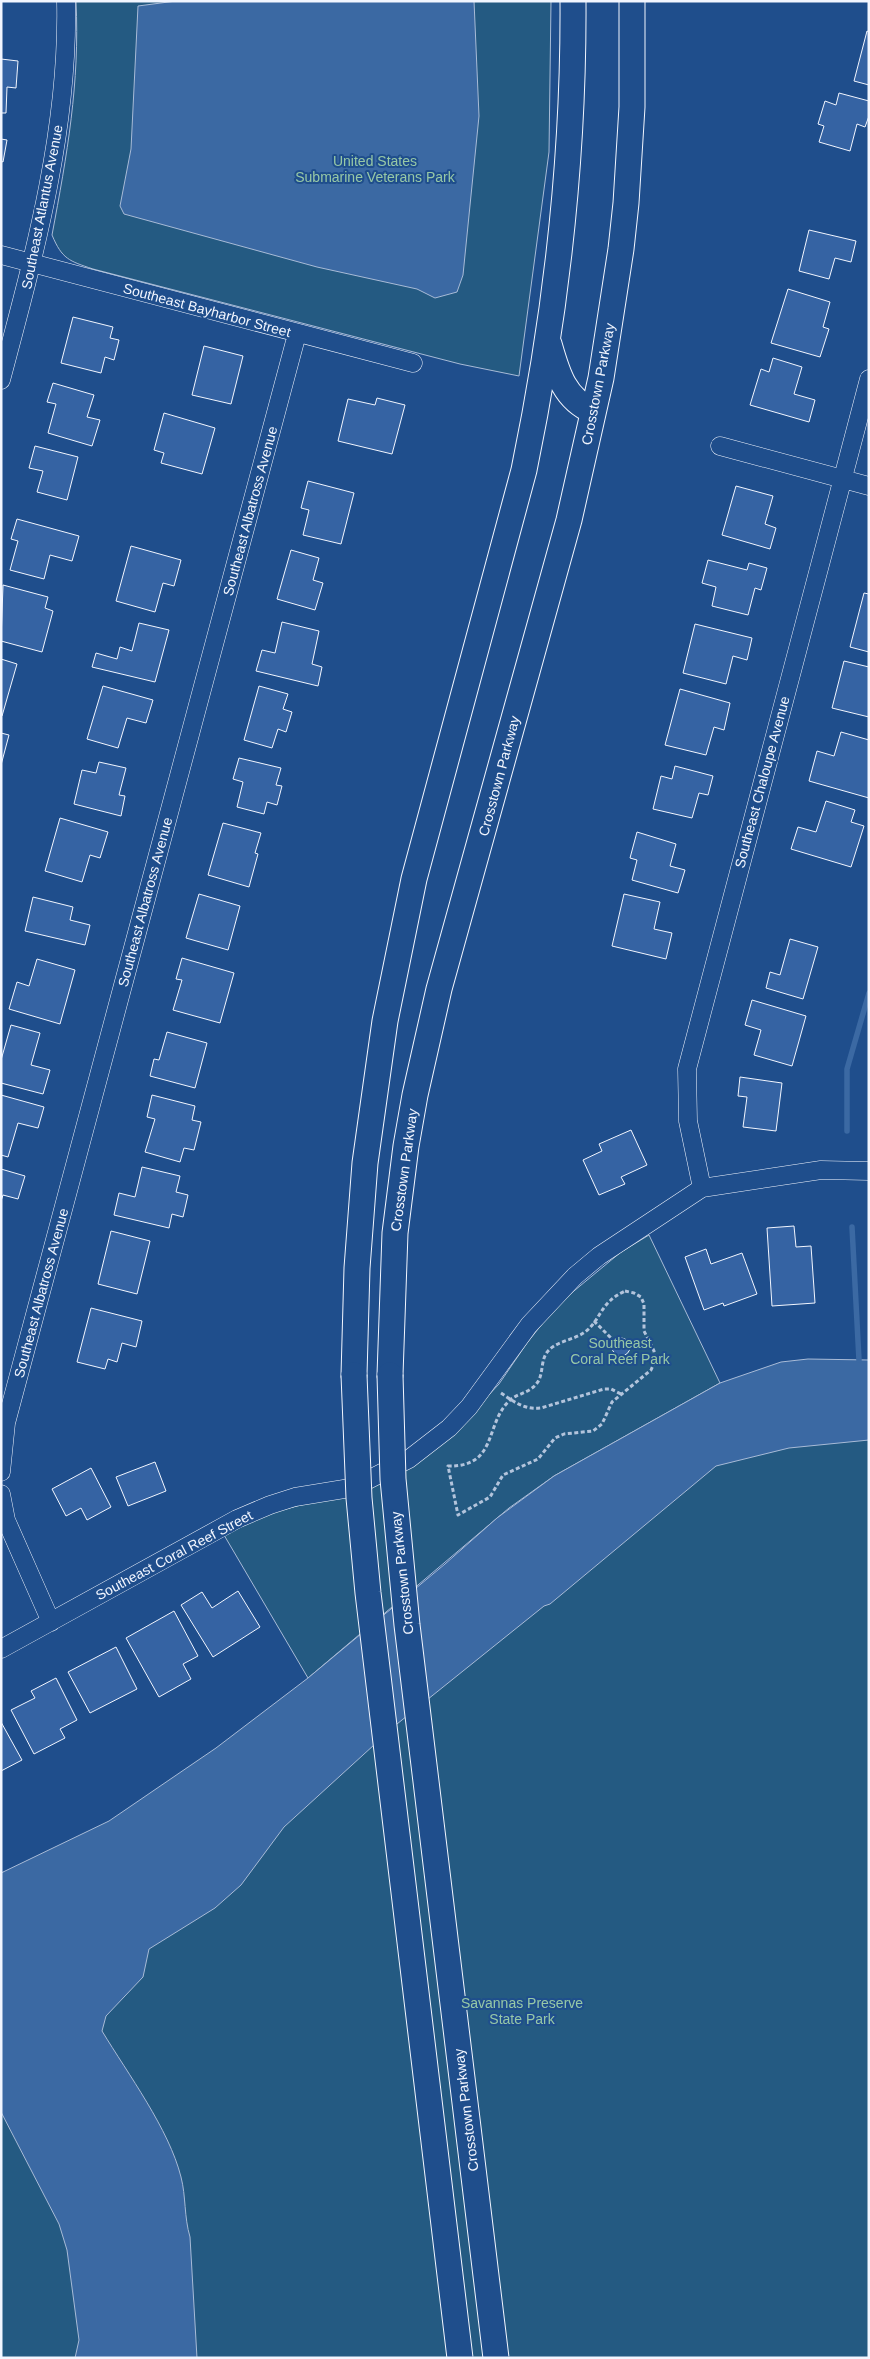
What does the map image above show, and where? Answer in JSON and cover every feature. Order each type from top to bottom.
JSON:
[{"type":"main road","points":[[460,2358],[368,1593],[359,1498],[354,1374],[357,1268],[365,1163],[377,1066],[404,923],[424,838],[524,470],[538,402],[558,275],[569,164],[573,1]]},
{"type":"main road","name":"Crosstown Parkway","points":[[496,2358],[407,1625],[393,1479],[390,1375],[395,1233],[415,1095],[439,989],[569,520],[608,338],[625,211],[632,107],[632,1]]},
{"type":"main road","points":[[548,342],[556,369],[568,392],[580,405],[593,411]]},
{"type":"street","name":"Southeast Atlantus Avenue","points":[[1,380],[32,263],[58,136],[66,1]]},
{"type":"street","name":"Southeast Bayharbor Street","points":[[1,255],[413,364]]},
{"type":"street","name":"Southeast Albatross Avenue","points":[[1,1472],[9,1414],[297,334]]},
{"type":"street","name":"Southeast Chaloupe Avenue","points":[[702,1188],[688,1121],[687,1068],[869,379]]},
{"type":"street","points":[[720,446],[869,486]]},
{"type":"street","name":"Southeast Coral Reef Street","points":[[1,1649],[237,1519],[295,1497],[344,1489],[360,1484],[409,1459],[449,1428],[469,1407],[529,1325],[575,1276],[599,1256],[702,1188],[820,1170],[869,1171]]},
{"type":"street","points":[[1,1494],[6,1520],[51,1622]]},
{"type":"path","points":[[625,1292],[634,1293],[641,1297],[644,1304],[644,1331],[654,1351],[654,1361],[651,1370],[641,1380],[621,1394],[612,1402],[602,1424],[593,1431],[564,1434],[555,1438],[538,1459],[503,1475],[490,1497],[458,1515],[448,1466],[460,1466],[471,1462],[481,1455],[488,1446],[502,1410],[510,1399],[529,1391],[537,1383],[546,1353],[554,1346],[577,1337],[588,1330],[603,1306],[614,1296],[625,1292]]},
{"type":"path","points":[[594,1321],[615,1342]]},
{"type":"path","points":[[494,1388],[510,1399],[532,1409],[604,1389],[612,1389],[621,1394]]},
{"type":"green space","name":"United States Submarine Veterans Park","points":[[76,1],[551,1],[549,152],[519,376],[460,364],[93,269],[67,258],[59,249],[52,235],[63,176],[74,90],[77,31]]},
{"type":"green space","name":"Southeast Coral Reef Park","points":[[649,1235],[720,1383],[554,1476],[509,1508],[308,1678],[224,1535],[266,1514],[324,1499],[457,1429],[499,1384],[527,1343],[557,1305],[621,1252]]},
{"type":"green space","name":"Savannas Preserve State Park","points":[[869,1405],[869,2358],[1,2358],[1,1938],[637,1483]]},
{"type":"shaded area","points":[[176,1],[474,1],[479,116],[463,275],[457,292],[435,298],[417,289],[317,267],[124,214],[120,206],[131,149],[138,6]]},
{"type":"shaded area","points":[[808,1359],[869,1360],[869,1440],[789,1448],[716,1466],[550,1604],[544,1606],[397,1724],[284,1827],[241,1885],[215,1908],[149,1949],[143,1977],[106,2016],[102,2031],[158,2121],[181,2177],[190,2237],[197,2358],[75,2358],[79,2340],[67,2250],[59,2224],[1,2112],[1,1873],[109,1821],[216,1748],[308,1678],[445,1564],[497,1518],[554,1476],[720,1383],[781,1362]]},
{"type":"building","points":[[867,31],[869,32],[869,85],[854,81]]},
{"type":"building","points":[[1,59],[18,61],[16,88],[7,87],[6,113],[1,113]]},
{"type":"building","points":[[839,93],[869,101],[869,116],[865,127],[857,124],[850,151],[819,142],[824,126],[818,124],[825,101],[836,105]]},
{"type":"building","points":[[1,139],[7,140],[3,162],[1,161]]},
{"type":"building","points":[[809,230],[856,241],[851,262],[835,258],[829,279],[799,271]]},
{"type":"building","points":[[788,289],[830,302],[823,327],[829,329],[820,357],[771,343]]},
{"type":"building","points":[[73,317],[113,327],[110,338],[119,340],[114,360],[105,357],[101,373],[61,363]]},
{"type":"building","points":[[204,346],[243,356],[231,404],[192,395]]},
{"type":"building","points":[[773,358],[802,367],[794,394],[815,400],[809,422],[750,405],[761,369],[769,372]]},
{"type":"building","points":[[53,383],[94,395],[87,417],[100,420],[92,446],[48,433],[56,404],[47,402]]},
{"type":"building","points":[[377,398],[405,405],[392,454],[338,441],[348,399],[375,405]]},
{"type":"building","points":[[164,413],[215,428],[202,474],[161,463],[164,453],[154,450]]},
{"type":"building","points":[[35,446],[78,457],[67,500],[37,492],[43,471],[29,468]]},
{"type":"building","points":[[308,481],[354,493],[341,544],[303,535],[309,510],[301,508]]},
{"type":"building","points":[[736,486],[773,496],[765,524],[776,528],[770,549],[722,535]]},
{"type":"building","points":[[17,519],[79,536],[72,561],[50,555],[44,579],[10,570],[18,541],[11,539]]},
{"type":"building","points":[[131,546],[181,560],[174,586],[163,583],[155,612],[116,601]]},
{"type":"building","points":[[291,550],[319,558],[313,580],[323,583],[315,610],[277,599]]},
{"type":"building","points":[[708,560],[747,570],[749,563],[767,568],[761,590],[755,588],[748,615],[712,606],[716,587],[702,583]]},
{"type":"building","points":[[3,585],[48,597],[45,608],[53,611],[42,652],[1,641]]},
{"type":"building","points":[[864,593],[869,594],[869,652],[850,647]]},
{"type":"building","points":[[282,622],[319,631],[312,664],[322,667],[318,686],[256,671],[262,650],[275,653]]},
{"type":"building","points":[[139,623],[169,630],[155,682],[92,667],[96,653],[117,659],[120,647],[132,651]]},
{"type":"building","points":[[695,624],[752,638],[747,660],[733,656],[726,684],[683,673]]},
{"type":"building","points":[[1,659],[17,664],[2,716],[1,716]]},
{"type":"building","points":[[844,661],[869,667],[869,717],[832,708]]},
{"type":"building","points":[[103,686],[153,700],[146,723],[127,718],[118,748],[87,739]]},
{"type":"building","points":[[259,686],[288,694],[283,709],[292,712],[286,732],[278,729],[272,748],[244,740]]},
{"type":"building","points":[[680,689],[730,703],[724,730],[714,727],[706,755],[665,745]]},
{"type":"building","points":[[841,732],[869,740],[869,798],[809,781],[817,751],[834,756]]},
{"type":"building","points":[[1,733],[9,735],[1,765]]},
{"type":"building","points":[[239,758],[281,768],[276,785],[282,786],[277,805],[267,802],[264,814],[237,807],[243,782],[233,779]]},
{"type":"building","points":[[99,762],[126,768],[119,795],[125,796],[121,816],[74,804],[82,770],[96,773]]},
{"type":"building","points":[[675,766],[713,776],[708,795],[699,793],[692,818],[653,809],[661,776],[672,779]]},
{"type":"building","points":[[826,801],[855,810],[851,822],[864,826],[851,867],[791,849],[798,827],[816,832]]},
{"type":"building","points":[[60,818],[108,832],[100,858],[90,855],[82,882],[45,871]]},
{"type":"building","points":[[223,823],[261,833],[255,853],[258,854],[249,887],[208,875]]},
{"type":"building","points":[[637,832],[676,844],[670,866],[685,870],[678,893],[632,880],[637,860],[630,858]]},
{"type":"building","points":[[199,894],[240,906],[228,950],[186,938]]},
{"type":"building","points":[[624,894],[660,902],[654,929],[672,933],[666,959],[612,946]]},
{"type":"building","points":[[33,897],[73,907],[70,920],[90,925],[85,945],[25,931]]},
{"type":"building","points":[[790,939],[818,947],[803,999],[766,988],[770,972],[780,975]]},
{"type":"building","points":[[182,958],[234,973],[220,1023],[173,1010],[182,980],[176,979]]},
{"type":"building","points":[[37,959],[75,970],[60,1024],[9,1009],[17,982],[29,986]]},
{"type":"building","points":[[752,1000],[806,1016],[792,1066],[754,1055],[761,1030],[745,1025]]},
{"type":"building","points":[[11,1025],[40,1033],[31,1065],[50,1070],[43,1094],[1,1083],[1,1060]]},
{"type":"building","points":[[167,1032],[207,1043],[195,1088],[150,1076],[154,1059],[159,1060]]},
{"type":"building","points":[[740,1077],[782,1083],[776,1131],[743,1127],[747,1097],[738,1096]]},
{"type":"building","points":[[1,1095],[44,1107],[38,1128],[18,1123],[8,1157],[1,1155]]},
{"type":"building","points":[[152,1095],[195,1106],[192,1120],[201,1122],[194,1150],[184,1148],[180,1162],[145,1152],[155,1119],[147,1117]]},
{"type":"building","points":[[631,1130],[647,1165],[621,1177],[625,1184],[599,1195],[583,1160],[602,1151],[599,1144]]},
{"type":"building","points":[[142,1167],[180,1176],[176,1192],[188,1195],[183,1217],[172,1214],[169,1228],[114,1215],[119,1193],[135,1197]]},
{"type":"building","points":[[1,1169],[25,1176],[18,1199],[3,1195],[1,1201]]},
{"type":"building","points":[[794,1226],[796,1247],[811,1246],[815,1303],[772,1306],[767,1228]]},
{"type":"building","points":[[111,1231],[150,1241],[137,1294],[98,1284]]},
{"type":"building","points":[[706,1249],[711,1264],[742,1253],[757,1294],[724,1306],[723,1303],[704,1310],[685,1257]]},
{"type":"building","points":[[91,1308],[142,1321],[136,1347],[122,1343],[117,1362],[108,1359],[105,1369],[77,1362]]},
{"type":"building","points":[[621,1338],[627,1341],[630,1347],[627,1353],[621,1356],[615,1353],[612,1347],[615,1341]]},
{"type":"building","points":[[155,1462],[166,1491],[128,1506],[116,1477]]},
{"type":"building","points":[[91,1468],[111,1507],[87,1520],[81,1508],[66,1516],[52,1489]]},
{"type":"building","points":[[238,1591],[260,1627],[213,1657],[181,1605],[202,1592],[212,1608]]},
{"type":"building","points":[[174,1611],[198,1656],[183,1664],[191,1679],[159,1697],[126,1638]]},
{"type":"building","points":[[116,1647],[137,1689],[90,1713],[68,1672]]},
{"type":"building","points":[[56,1678],[77,1720],[60,1729],[65,1738],[34,1754],[11,1710],[35,1698],[31,1691]]},
{"type":"building","points":[[1,1722],[22,1760],[1,1771]]},
{"type":"waterway","points":[[847,1131],[847,1069],[869,993]]},
{"type":"waterway","points":[[852,1227],[859,1360]]}]
